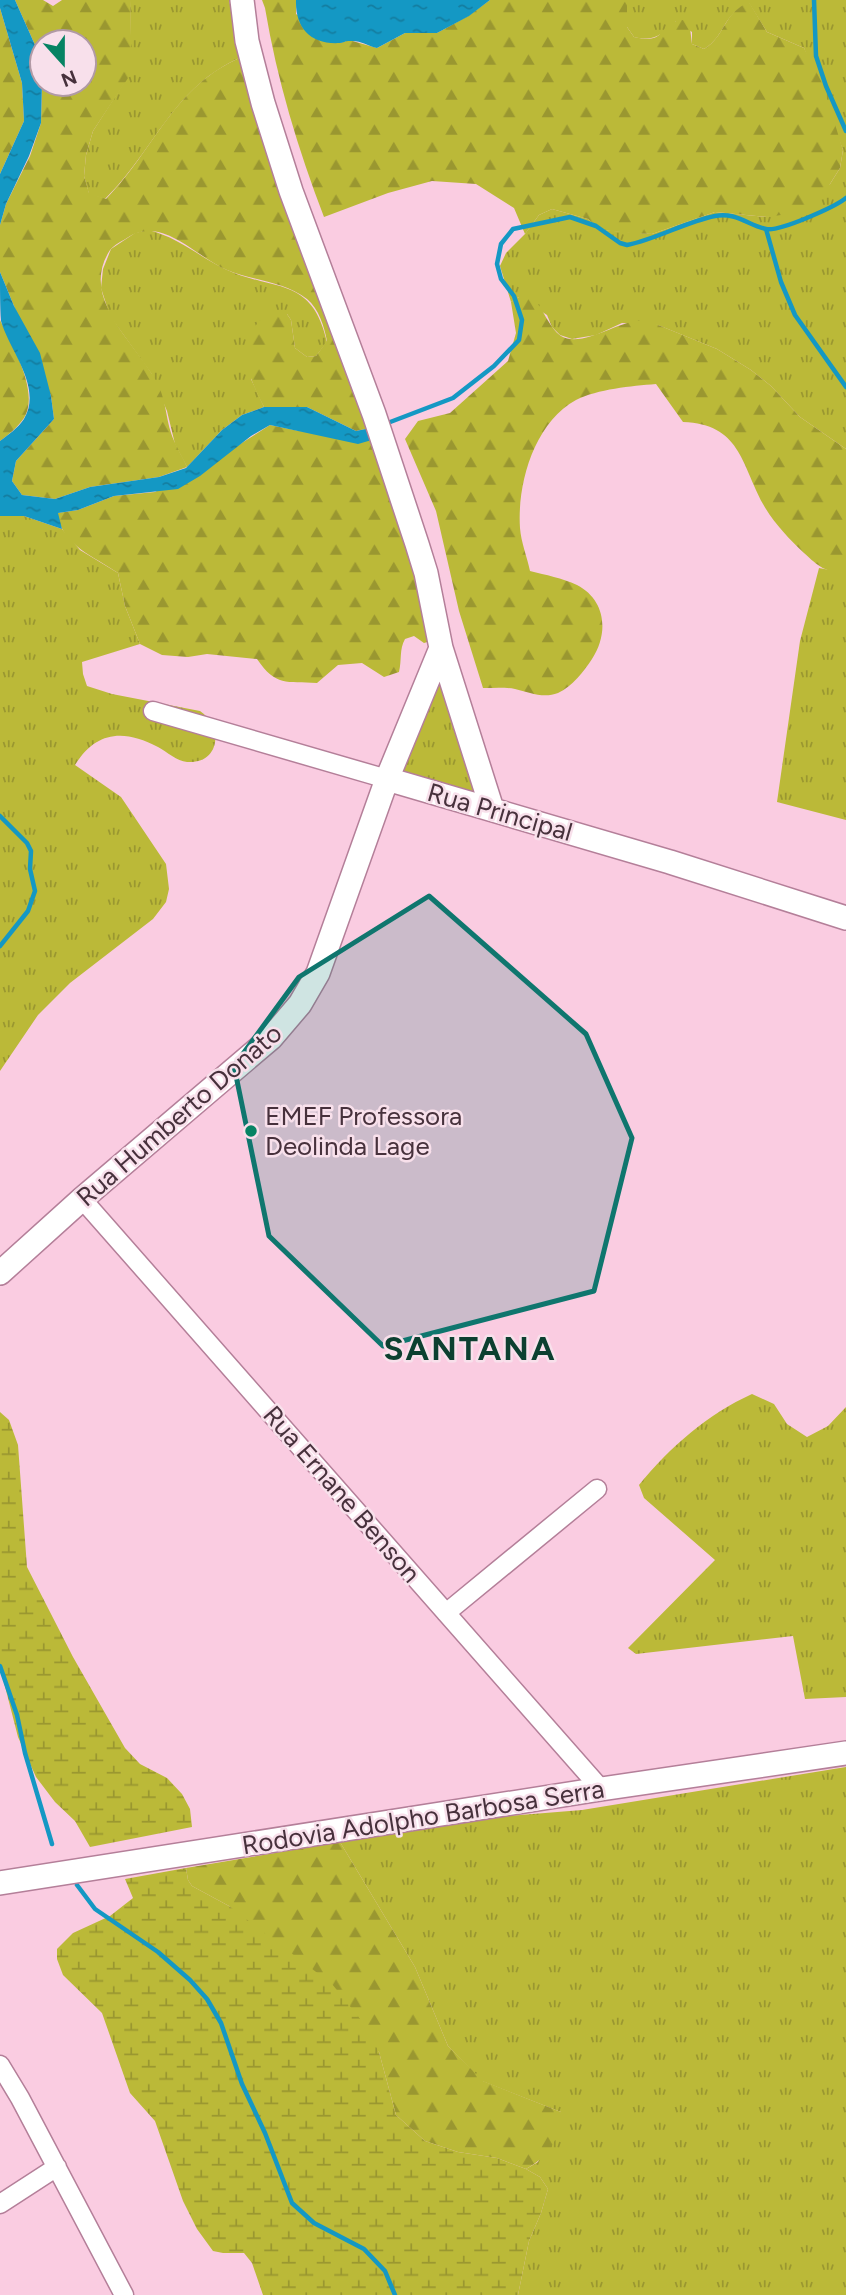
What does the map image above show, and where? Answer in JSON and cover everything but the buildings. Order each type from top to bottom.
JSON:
[{"type":"main road","points":[[242,0],[247,41],[263,103],[292,191],[386,449],[426,573],[441,648],[492,809]]},
{"type":"main road","name":"Rua Humberto Donato","points":[[0,1273],[82,1199],[271,1038],[300,1004],[318,973],[387,779],[441,648]]},
{"type":"main road","name":"Rua Principal","points":[[387,779],[846,918]]},
{"type":"main road","name":"Rodovia Adolpho Barbosa Serra","points":[[0,1882],[846,1753]]},
{"type":"street","name":"Rua Principal","points":[[153,711],[387,779]]},
{"type":"street","name":"Rua Ernane Benson","points":[[82,1199],[601,1789]]},
{"type":"street","points":[[446,1613],[597,1489]]},
{"type":"street","points":[[0,2065],[124,2295]]},
{"type":"street","points":[[0,2204],[57,2167]]},
{"type":"highlighted area","points":[[429,896],[586,1034],[632,1138],[594,1291],[383,1346],[269,1236],[234,1066],[299,977]]},
{"type":"green space","points":[[15,0],[43,0],[53,6],[62,0],[130,0],[132,72],[93,131],[86,155],[84,176],[89,193],[106,199],[182,101],[218,69],[242,57],[385,425],[356,431],[307,407],[264,407],[246,363],[245,345],[248,335],[267,315],[287,314],[291,320],[295,348],[307,357],[316,356],[327,341],[315,308],[298,293],[227,270],[166,234],[140,232],[110,250],[102,269],[101,287],[115,322],[159,387],[174,442],[187,467],[159,477],[90,487],[55,499],[22,495],[12,481],[16,461],[54,419],[51,396],[0,272],[0,225],[6,204],[30,156],[41,123],[42,98],[98,98],[98,28],[28,29]]},
{"type":"green space","points":[[130,0],[229,0],[242,57],[218,69],[182,101],[123,180],[105,199],[89,194],[84,176],[86,155],[93,131],[131,72]]},
{"type":"green space","points":[[262,0],[296,0],[296,14],[340,43],[349,40],[377,48],[405,33],[437,33],[490,0],[627,0],[627,27],[634,37],[651,39],[676,21],[689,20],[692,44],[704,49],[717,38],[734,13],[749,2],[767,32],[804,48],[822,83],[843,150],[840,168],[830,184],[812,201],[788,214],[767,217],[715,212],[652,234],[601,230],[588,219],[552,209],[539,215],[525,234],[514,208],[476,184],[432,181],[388,193],[324,217],[289,114]]},
{"type":"green space","points":[[627,0],[846,0],[846,449],[800,417],[771,386],[751,370],[717,349],[658,325],[622,323],[596,335],[572,339],[560,335],[552,327],[547,315],[519,297],[511,302],[500,266],[506,253],[539,215],[552,209],[588,219],[601,230],[652,234],[715,212],[767,217],[830,184],[840,168],[843,150],[804,48],[767,32],[749,3],[734,13],[717,38],[704,49],[692,44],[692,32],[676,21],[653,38],[634,37],[627,27]]},
{"type":"green space","points":[[0,8],[22,83],[24,121],[0,174]]},
{"type":"green space","points":[[148,230],[178,242],[225,269],[288,289],[301,296],[320,321],[327,342],[316,356],[307,357],[295,348],[291,320],[287,314],[251,379],[264,407],[242,415],[222,430],[187,467],[175,444],[167,411],[151,373],[110,316],[101,288],[103,269],[111,249],[135,233]]},
{"type":"green space","points":[[531,296],[557,332],[570,339],[580,339],[624,324],[646,320],[717,349],[751,370],[771,386],[800,417],[846,449],[846,573],[823,568],[798,548],[767,511],[743,461],[728,438],[702,424],[683,422],[656,384],[594,393],[561,410],[539,439],[525,474],[520,528],[530,571],[577,585],[594,599],[602,618],[601,639],[589,664],[568,687],[558,693],[541,695],[511,688],[483,688],[459,611],[436,511],[405,439],[418,421],[450,413],[508,361],[516,333],[511,302],[519,297]]},
{"type":"green space","points":[[0,320],[17,355],[29,395],[24,418],[0,441]]},
{"type":"green space","points":[[270,425],[299,431],[389,435],[434,640],[424,643],[414,636],[405,639],[399,672],[384,677],[362,663],[338,665],[317,683],[289,682],[270,674],[257,659],[207,654],[188,657],[162,655],[140,644],[125,606],[118,573],[80,549],[65,534],[57,513],[78,510],[114,496],[155,492]]},
{"type":"green space","points":[[0,516],[24,516],[62,529],[80,550],[118,573],[125,606],[140,644],[82,662],[87,686],[112,694],[200,711],[213,726],[215,743],[206,757],[187,762],[146,741],[134,737],[112,736],[92,745],[75,765],[121,797],[166,864],[169,889],[166,902],[153,919],[70,983],[38,1015],[0,1071]]},
{"type":"green space","points":[[819,568],[846,573],[846,820],[777,802],[800,641]]},
{"type":"green space","points":[[438,678],[476,794],[397,770]]},
{"type":"green space","points":[[752,1394],[774,1404],[787,1424],[807,1437],[828,1426],[846,1407],[846,1697],[805,1699],[793,1636],[636,1654],[628,1648],[715,1560],[644,1498],[639,1485],[691,1433],[720,1411]]},
{"type":"green space","points":[[0,1412],[9,1420],[18,1445],[27,1567],[73,1657],[125,1748],[140,1764],[167,1778],[182,1794],[190,1809],[192,1827],[90,1847],[75,1821],[55,1802],[36,1777],[18,1737],[0,1667]]},
{"type":"green space","points":[[846,1767],[846,2295],[518,2295],[529,2241],[548,2189],[540,2177],[526,2169],[538,2162],[561,2112],[482,2081],[448,2046],[415,1967],[340,1842],[484,1818],[582,1810]]},
{"type":"green space","points":[[340,1842],[415,1967],[448,2046],[483,2081],[561,2112],[559,2130],[552,2145],[526,2169],[497,2158],[458,2152],[425,2141],[396,2115],[379,2052],[229,1906],[192,1886],[188,1880],[186,1868]]},
{"type":"green space","points":[[186,1868],[192,1886],[229,1906],[332,1984],[365,2025],[379,2052],[396,2115],[425,2141],[458,2152],[497,2158],[540,2177],[548,2189],[529,2241],[518,2295],[263,2295],[252,2263],[244,2253],[213,2251],[197,2229],[183,2201],[155,2121],[130,2093],[102,2013],[63,1975],[57,1959],[57,1949],[73,1933],[110,1916],[133,1898],[125,1879]]},
{"type":"water","points":[[0,0],[15,0],[28,29],[28,98],[42,98],[41,123],[6,204],[0,225],[0,174],[24,121],[22,83]]},
{"type":"water","points":[[296,0],[490,0],[469,16],[437,33],[405,33],[377,48],[357,41],[330,43],[313,38],[298,19]]},
{"type":"water","points":[[0,272],[14,306],[40,353],[54,419],[16,461],[12,481],[22,495],[55,499],[90,487],[159,477],[186,468],[222,430],[242,415],[264,407],[307,407],[356,431],[385,425],[389,435],[358,444],[270,425],[178,489],[114,496],[78,510],[58,513],[62,529],[24,516],[0,516],[0,441],[24,419],[30,394],[23,369],[1,321]]},
{"type":"waterway","points":[[814,0],[816,56],[846,131]]},
{"type":"waterway","points":[[385,424],[453,398],[494,366],[519,340],[522,320],[514,296],[501,279],[497,264],[501,244],[513,229],[570,217],[596,226],[627,245],[722,215],[773,229],[807,218],[846,198]]},
{"type":"waterway","points":[[766,229],[781,282],[795,315],[846,387]]},
{"type":"waterway","points":[[0,816],[27,843],[31,851],[30,869],[35,891],[28,911],[0,946]]},
{"type":"waterway","points":[[0,1666],[17,1715],[25,1753],[52,1844]]},
{"type":"waterway","points":[[77,1885],[95,1909],[158,1952],[207,1999],[221,2023],[242,2084],[265,2133],[292,2203],[314,2223],[364,2249],[385,2271],[395,2295]]},
{"type":"place","name":"EMEF Professora Deolinda Lage","points":[[251,1131]]},
{"type":"district","name":"SANTANA","points":[[470,1348]]}]
